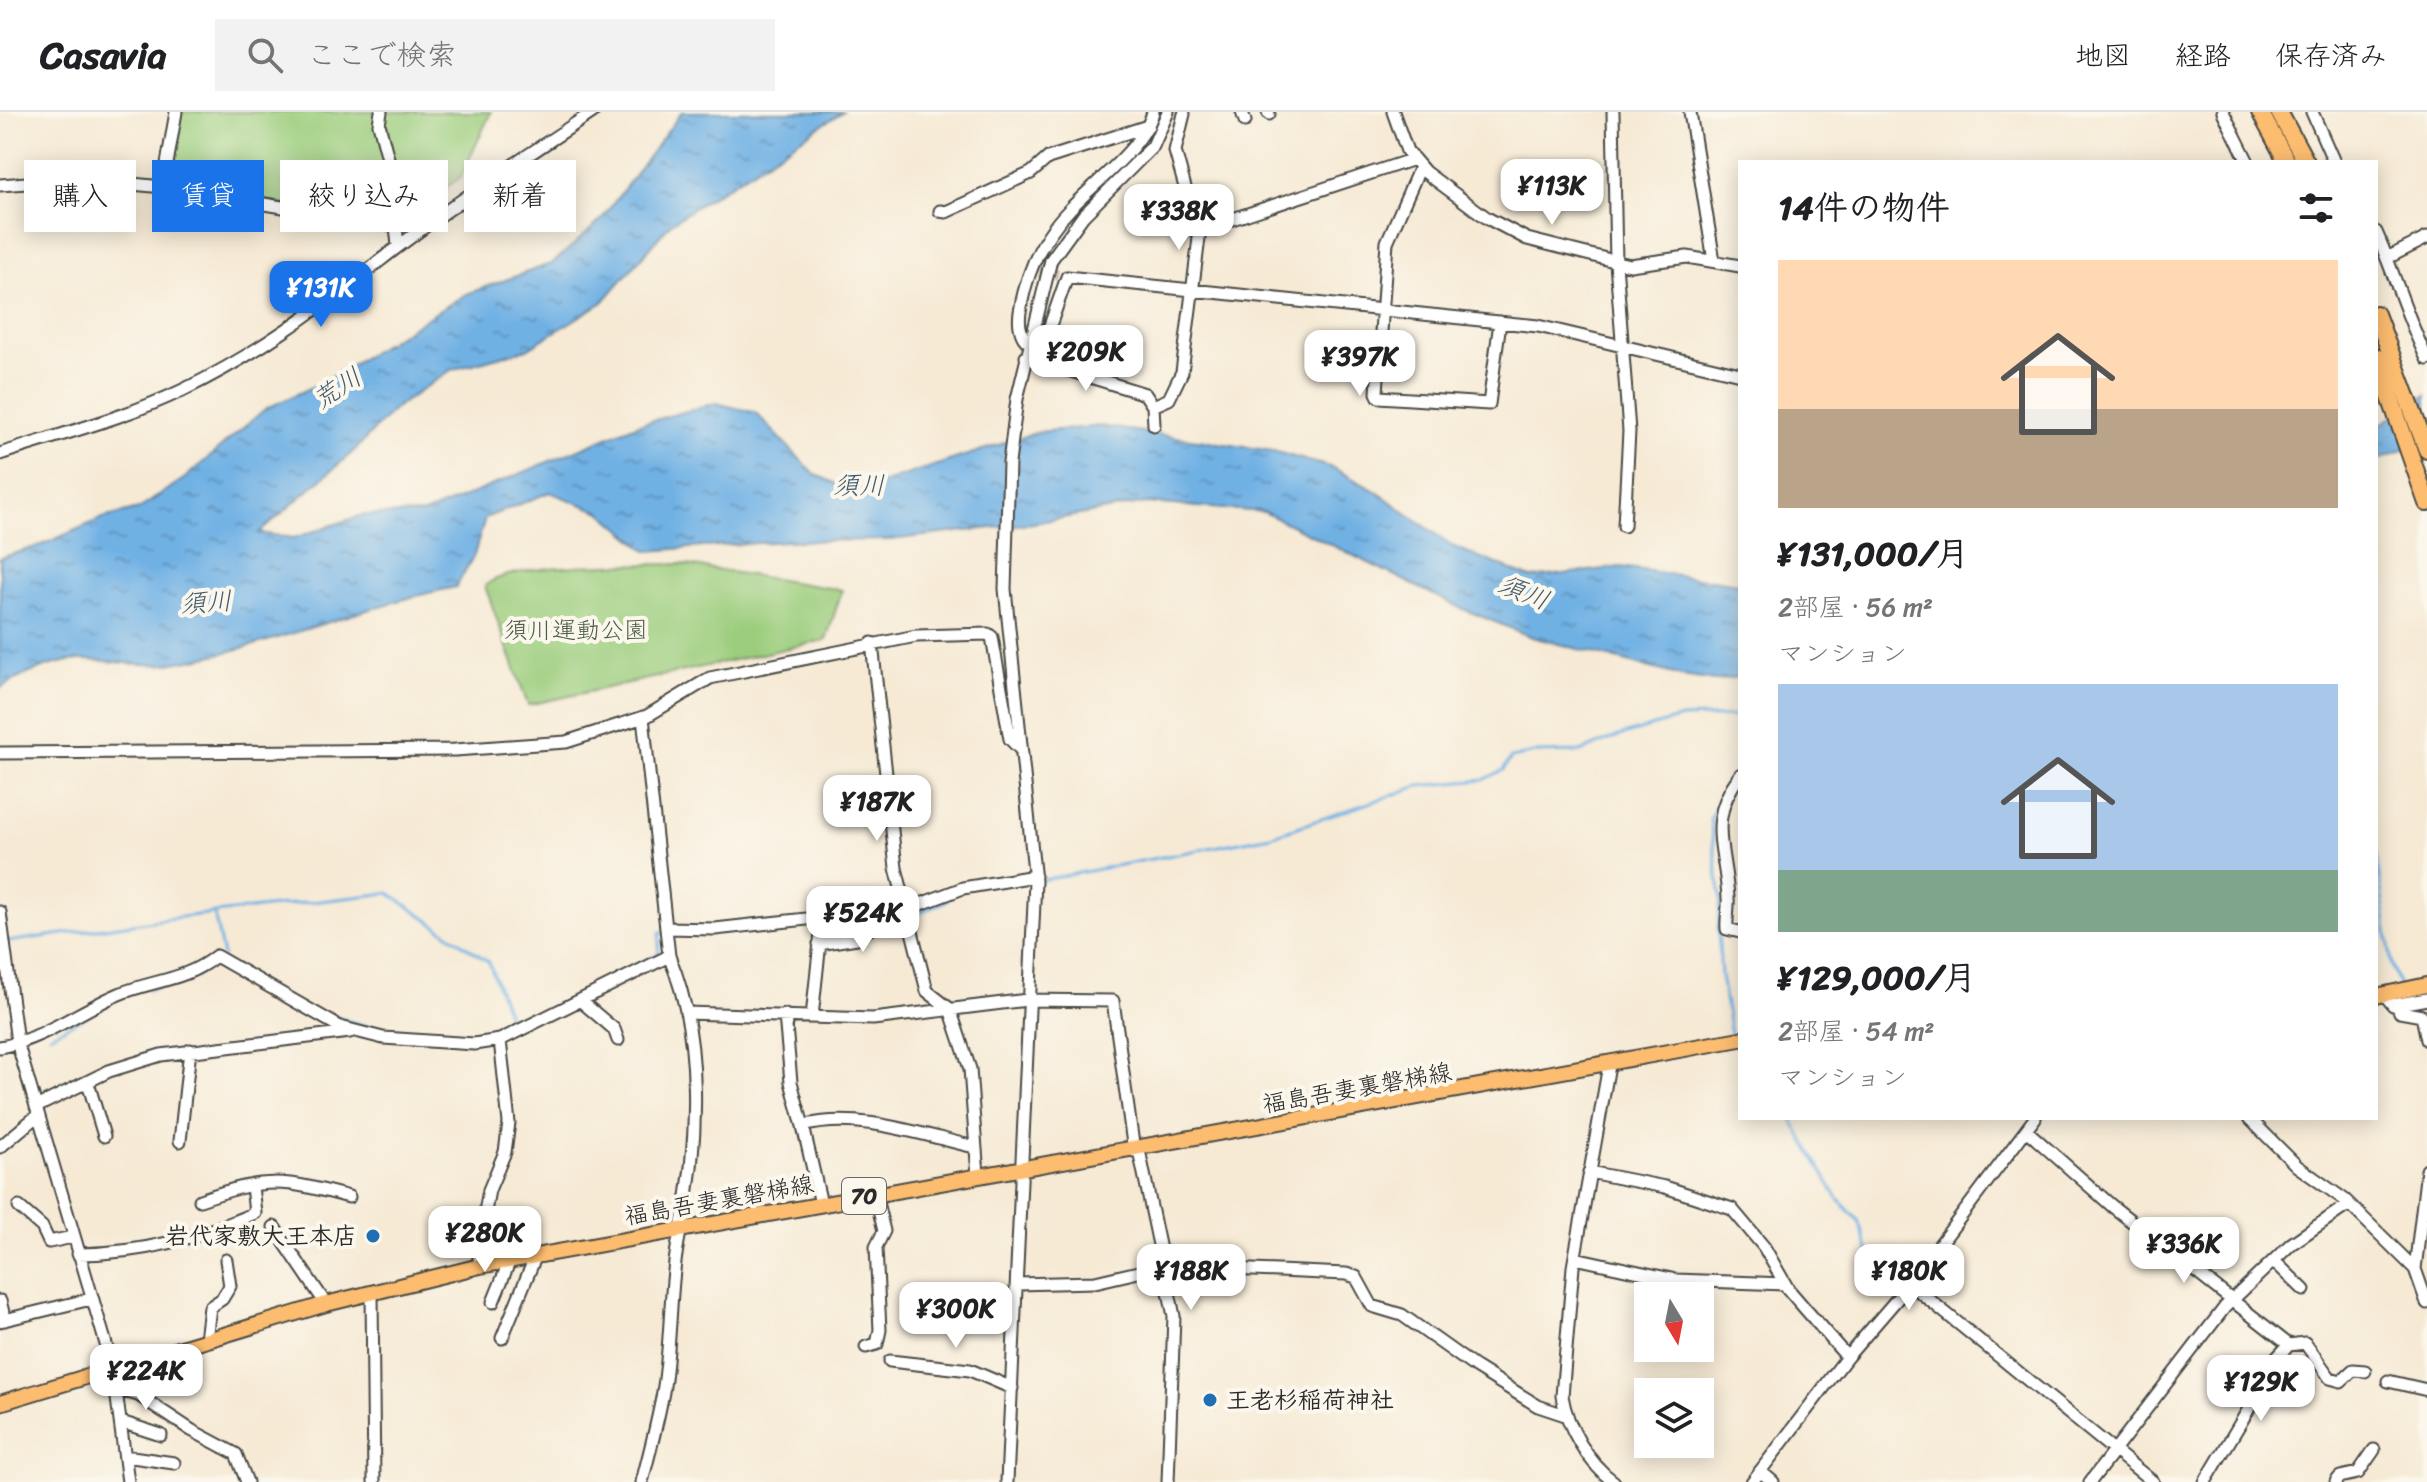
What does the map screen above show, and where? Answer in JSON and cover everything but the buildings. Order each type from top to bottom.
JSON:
[{"type":"highway","points":[[2260,112],[2286,160]]},
{"type":"highway","points":[[2279,112],[2305,160]]},
{"type":"highway","points":[[2378,321],[2427,503]]},
{"type":"highway","points":[[2378,360],[2396,386],[2427,450]]},
{"type":"main road","points":[[2380,995],[2427,985]]},
{"type":"main road","name":"福島吾妻裏磐梯線","points":[[0,1403],[326,1304],[480,1266],[1738,1039]]},
{"type":"street","points":[[168,160],[176,112]]},
{"type":"street","points":[[381,112],[379,124],[388,160]]},
{"type":"street","points":[[1,452],[120,416],[181,392],[290,331],[398,246],[593,112]]},
{"type":"street","points":[[1393,112],[1417,163],[1443,187],[1503,229],[1527,239],[1616,263],[1630,265],[1687,257],[1738,266]]},
{"type":"street","points":[[1613,112],[1616,263],[1629,431],[1624,526]]},
{"type":"street","points":[[1690,112],[1714,261]]},
{"type":"street","points":[[2223,112],[2247,160]]},
{"type":"street","points":[[2312,112],[2333,160]]},
{"type":"street","points":[[1153,406],[1169,399],[1182,372],[1199,230],[1175,151],[1179,114]]},
{"type":"street","points":[[1007,1482],[1024,1168],[1027,1000],[1035,876],[1005,589],[1009,463],[1026,357],[1051,260],[1083,216],[1153,146],[1179,114]]},
{"type":"street","points":[[1029,343],[1020,335],[1018,324],[1035,271],[1068,210],[1126,154],[1152,120]]},
{"type":"street","points":[[940,211],[946,212],[1031,173],[1048,158],[1152,120]]},
{"type":"street","points":[[1199,230],[1417,163]]},
{"type":"street","points":[[1417,163],[1387,242],[1379,397],[1489,404],[1500,322]]},
{"type":"street","points":[[0,185],[64,179],[152,186]]},
{"type":"street","points":[[397,232],[398,246]]},
{"type":"street","points":[[2378,237],[2404,298],[2410,327],[2427,359]]},
{"type":"street","points":[[2387,258],[2427,238]]},
{"type":"street","points":[[1029,343],[1046,337],[1062,276],[1538,326],[1623,349],[1738,374]]},
{"type":"street","points":[[1026,357],[1145,394],[1153,406],[1154,425]]},
{"type":"street","points":[[0,753],[455,750],[566,742],[643,717],[710,678],[916,636],[988,634],[992,637],[1010,739],[1021,750]]},
{"type":"street","points":[[872,643],[896,868],[927,991],[950,1009],[970,1069],[978,1176]]},
{"type":"street","points":[[642,1482],[664,1389],[687,1190],[694,1082],[686,1013],[679,980],[669,956],[643,717]]},
{"type":"street","points":[[1738,778],[1724,801],[1718,823],[1728,895],[1727,929],[1738,932]]},
{"type":"street","points":[[666,928],[715,929],[843,915],[906,912],[963,888],[1035,876]]},
{"type":"street","points":[[0,912],[18,1046],[113,1368],[128,1482]]},
{"type":"street","points":[[819,944],[857,938],[881,921]]},
{"type":"street","points":[[812,1017],[822,923]]},
{"type":"street","points":[[0,1047],[18,1046],[121,993],[191,973],[220,959],[311,1012],[355,1031],[403,1041],[474,1044],[500,1040],[582,1002],[631,972],[669,956]]},
{"type":"street","points":[[2380,995],[2397,1005],[2427,999]]},
{"type":"street","points":[[686,1013],[873,1019],[1027,1000],[1113,1001],[1136,1150],[1164,1266],[1175,1334],[1168,1482]]},
{"type":"street","points":[[582,1002],[614,1029],[618,1040]]},
{"type":"street","points":[[2397,1005],[2400,1012],[2422,1016],[2427,1040]]},
{"type":"street","points":[[785,1015],[791,1082],[821,1204]]},
{"type":"street","points":[[0,1147],[37,1111],[128,1065],[190,1050],[290,1042],[355,1031]]},
{"type":"street","points":[[480,1266],[478,1250],[489,1190],[505,1152],[509,1123],[500,1040]]},
{"type":"street","points":[[180,1141],[190,1050]]},
{"type":"street","points":[[1609,1065],[1575,1258],[1562,1396],[1565,1415],[1592,1461],[1614,1482]]},
{"type":"street","points":[[88,1083],[104,1136]]},
{"type":"street","points":[[803,1126],[823,1120],[848,1121],[975,1147]]},
{"type":"street","points":[[1752,1482],[1847,1357],[1910,1284],[2034,1120]]},
{"type":"street","points":[[2251,1120],[2297,1166],[2349,1204],[2415,1269],[2427,1303]]},
{"type":"street","points":[[2026,1130],[2100,1197],[2289,1345]]},
{"type":"street","points":[[2415,1269],[2427,1170]]},
{"type":"street","points":[[1589,1172],[1665,1187],[1732,1209],[1764,1247],[1785,1284],[1827,1339],[1847,1357]]},
{"type":"street","points":[[200,1200],[252,1186],[291,1181],[349,1197]]},
{"type":"street","points":[[78,1254],[128,1253],[198,1237],[255,1213],[252,1186]]},
{"type":"street","points":[[866,1347],[877,1344],[880,1330],[876,1247],[884,1231],[875,1194]]},
{"type":"street","points":[[2090,1482],[2232,1301],[2291,1244],[2349,1204]]},
{"type":"street","points":[[19,1207],[42,1227],[49,1242],[73,1237]]},
{"type":"street","points":[[274,1227],[326,1304]]},
{"type":"street","points":[[502,1338],[536,1255]]},
{"type":"street","points":[[1575,1258],[1676,1280],[1785,1284]]},
{"type":"street","points":[[206,1340],[210,1307],[222,1299],[230,1286],[226,1260]]},
{"type":"street","points":[[493,1302],[510,1260]]},
{"type":"street","points":[[2274,1261],[2304,1290]]},
{"type":"street","points":[[1017,1284],[1095,1282],[1164,1266],[1356,1277],[1372,1306],[1402,1315],[1475,1367],[1538,1406],[1565,1415]]},
{"type":"street","points":[[1910,1284],[2153,1482]]},
{"type":"street","points":[[372,1294],[374,1482]]},
{"type":"street","points":[[0,1301],[2,1320],[91,1299]]},
{"type":"street","points":[[2205,1482],[2247,1412],[2268,1367],[2289,1345],[2305,1343],[2330,1378],[2337,1380],[2353,1370],[2365,1371]]},
{"type":"street","points":[[890,1361],[970,1370],[1012,1388]]},
{"type":"street","points":[[2388,1381],[2427,1390]]},
{"type":"street","points":[[116,1389],[138,1395],[191,1430],[236,1454],[247,1482]]},
{"type":"street","points":[[121,1422],[161,1435]]},
{"type":"street","points":[[2336,1482],[2340,1477],[2358,1473],[2374,1450]]},
{"type":"street","points":[[125,1456],[174,1463]]},
{"type":"street","points":[[1760,1471],[1773,1482]]},
{"type":"green space","points":[[179,112],[379,112],[387,160],[280,160],[280,204],[264,202],[264,160],[170,160]]},
{"type":"green space","points":[[386,112],[491,112],[469,160],[464,160],[461,177],[448,186],[448,160],[390,160],[383,124]]},
{"type":"green space","name":"須川運動公園","points":[[681,564],[842,590],[826,640],[528,705],[485,586],[499,578],[547,568]]},
{"type":"water","points":[[682,112],[842,112],[671,223],[603,302],[527,349],[451,370],[394,409],[355,450],[259,533],[294,538],[363,515],[424,514],[636,425],[716,403],[756,413],[814,474],[854,492],[1038,432],[1101,426],[1273,451],[1333,468],[1376,491],[1454,547],[1531,578],[1621,567],[1738,584],[1738,677],[1715,681],[1682,676],[1532,637],[1463,609],[1264,512],[1147,503],[1033,523],[890,540],[787,541],[647,551],[601,512],[550,492],[485,518],[474,555],[456,587],[202,658],[155,665],[70,661],[38,670],[0,688],[0,558],[42,545],[103,518],[139,509],[185,478],[265,409],[325,381],[466,294],[553,263],[600,221]]},
{"type":"water","points":[[2427,395],[2427,440],[2378,460],[2378,426]]},
{"type":"waterway","points":[[1037,881],[1271,836],[1419,786],[1483,780],[1503,770],[1511,758],[1534,753],[1581,752],[1616,737],[1681,718],[1738,716]]},
{"type":"waterway","points":[[1731,1034],[1721,975],[1718,930],[1721,899],[1710,818],[1738,766]]},
{"type":"waterway","points":[[2378,868],[2392,966],[2400,987]]},
{"type":"waterway","points":[[7,942],[181,917],[389,893],[489,962],[512,1027]]},
{"type":"waterway","points":[[911,916],[948,900]]},
{"type":"waterway","points":[[214,913],[223,956]]},
{"type":"waterway","points":[[603,983],[658,954],[660,933],[664,933]]},
{"type":"waterway","points":[[148,990],[196,976],[208,968]]},
{"type":"waterway","points":[[2411,1009],[2427,1005]]},
{"type":"waterway","points":[[50,1035],[100,1009]]},
{"type":"waterway","points":[[331,1016],[392,1033]]},
{"type":"waterway","points":[[491,1036],[531,1018]]},
{"type":"waterway","points":[[1792,1120],[1838,1199],[1858,1220],[1870,1255]]},
{"type":"tunnel","points":[[1039,272],[1058,275]]},
{"type":"place","name":"岩代家敷大王本店","points":[[373,1236]]},
{"type":"place","name":"王老杉稲荷神社","points":[[1210,1400]]},
{"type":"water label","name":"荒川","points":[[337,388]]},
{"type":"water label","name":"須川","points":[[859,485]]},
{"type":"water label","name":"須川","points":[[1524,592]]},
{"type":"water label","name":"須川","points":[[206,602]]}]
